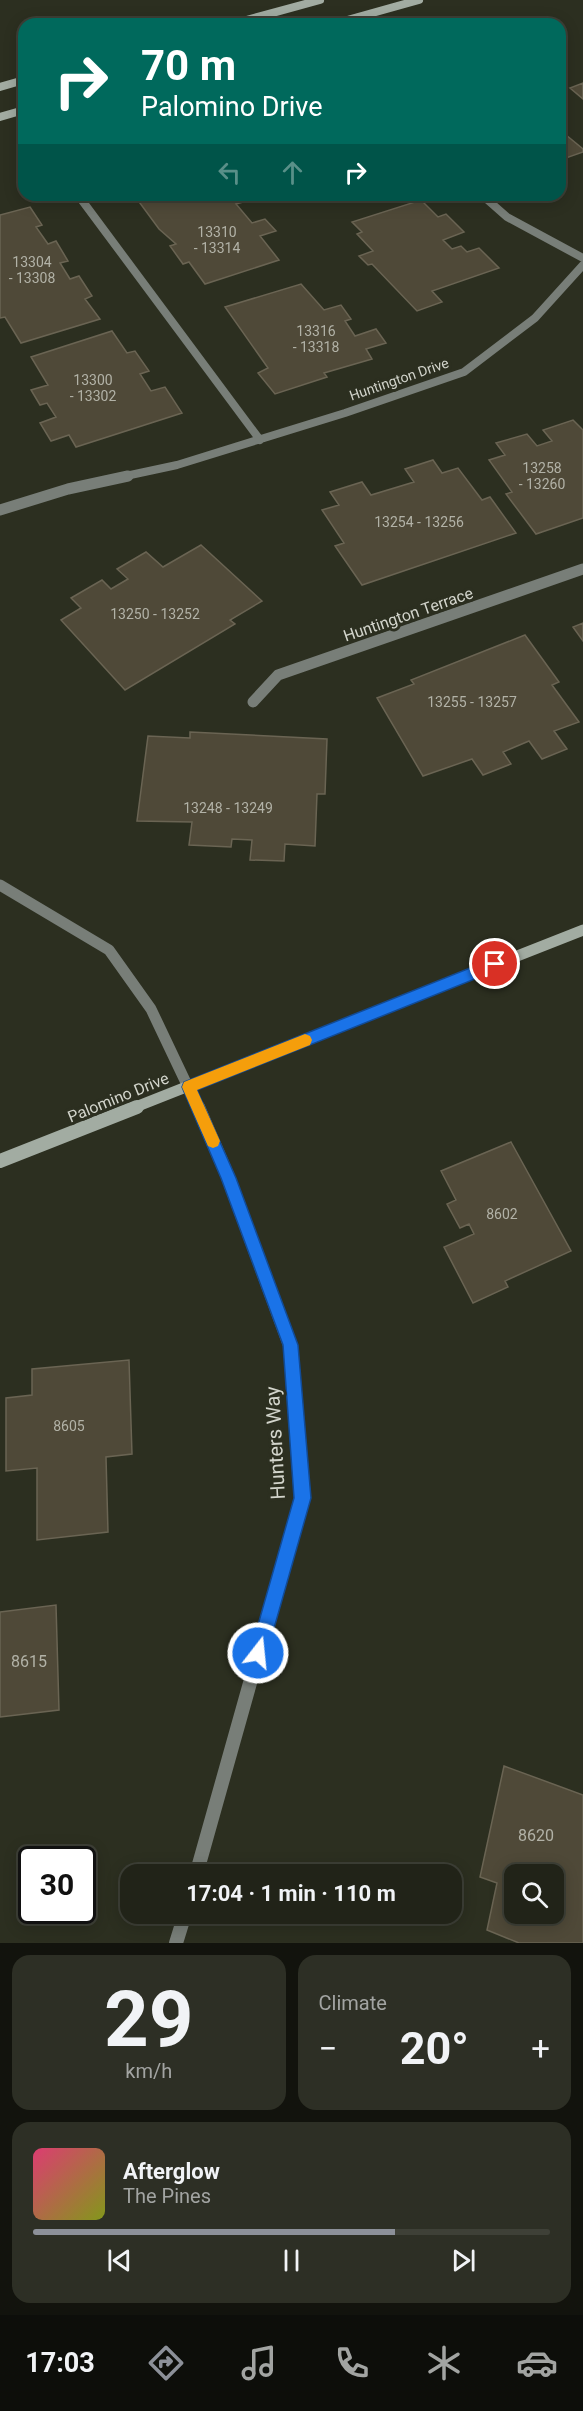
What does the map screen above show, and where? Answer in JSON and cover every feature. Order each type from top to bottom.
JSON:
[{"type":"street","points":[[254,18],[320,0]]},
{"type":"street","points":[[354,18],[419,0]]},
{"type":"street","points":[[0,87],[18,82]]},
{"type":"street","points":[[0,117],[18,112]]},
{"type":"street","points":[[82,201],[260,440]]},
{"type":"street","points":[[489,201],[507,217],[583,258]]},
{"type":"street","name":"Huntington Drive","points":[[0,510],[68,489],[177,465],[260,440],[464,372],[535,318],[583,265]]},
{"type":"street","name":"Huntington Terrace","points":[[253,702],[278,675],[583,569]]},
{"type":"street","points":[[0,885],[109,950],[151,1009],[189,1087]]},
{"type":"street","name":"Palomino Drive","points":[[0,1161],[583,930]]},
{"type":"street","name":"Hunters Way","points":[[189,1087],[228,1178],[290,1345],[302,1498],[199,1864]]},
{"type":"street","points":[[176,1943],[182,1924]]},
{"type":"building","points":[[583,83],[583,99],[570,88]]},
{"type":"building","points":[[566,135],[583,149],[583,152],[566,158]]},
{"type":"building","points":[[138,201],[246,201],[236,204],[252,223],[265,219],[276,231],[260,236],[279,260],[205,284],[189,262],[183,264],[170,246],[176,244],[159,229]]},
{"type":"building","points":[[422,201],[438,217],[446,214],[464,232],[443,240],[452,249],[461,246],[467,252],[479,248],[499,268],[432,291],[442,302],[417,311],[372,264],[368,265],[359,256],[373,251],[357,234],[362,232],[352,222]]},
{"type":"building","points":[[30,207],[42,225],[36,227],[48,244],[56,241],[68,261],[60,263],[70,279],[79,276],[92,296],[85,299],[100,319],[21,343],[5,317],[0,318],[0,215]]},
{"type":"building","points":[[301,284],[324,310],[341,305],[351,319],[345,321],[355,336],[376,329],[386,343],[366,349],[372,359],[324,373],[327,377],[275,394],[258,373],[268,368],[225,307]]},
{"type":"building","points":[[112,331],[127,353],[135,351],[149,371],[140,374],[151,391],[165,387],[182,413],[76,447],[69,435],[51,441],[40,423],[56,417],[47,403],[40,405],[31,390],[48,385],[31,357]]},
{"type":"building","points":[[573,420],[583,430],[583,518],[536,534],[506,494],[512,492],[489,460],[505,455],[496,443],[527,434],[537,446],[552,441],[543,430]]},
{"type":"building","points":[[433,460],[442,473],[458,468],[482,500],[490,497],[516,533],[362,585],[335,546],[344,543],[322,510],[339,505],[330,492],[362,482],[371,495],[414,482],[405,469]]},
{"type":"building","points":[[201,545],[262,601],[230,620],[235,624],[125,690],[61,620],[81,608],[71,598],[102,580],[111,589],[128,579],[117,569],[146,552],[163,567]]},
{"type":"building","points":[[583,623],[583,641],[573,627]]},
{"type":"building","points":[[525,635],[559,682],[552,685],[579,722],[554,731],[567,749],[542,759],[529,741],[503,752],[511,764],[483,775],[472,759],[423,776],[377,698],[414,684],[411,680]]},
{"type":"building","points":[[190,732],[327,739],[325,794],[317,794],[315,846],[285,844],[284,861],[250,860],[252,840],[232,839],[231,847],[189,845],[192,822],[137,821],[148,736],[190,738]]},
{"type":"building","points":[[511,1142],[571,1251],[505,1281],[508,1287],[473,1303],[444,1247],[474,1234],[469,1224],[460,1228],[447,1204],[456,1200],[441,1171]]},
{"type":"building","points":[[129,1360],[132,1454],[106,1457],[108,1532],[37,1540],[37,1468],[6,1471],[6,1398],[32,1395],[32,1369]]},
{"type":"building","points":[[56,1605],[59,1710],[0,1717],[0,1612]]},
{"type":"building","points":[[504,1766],[583,1795],[583,1943],[519,1943],[487,1930],[497,1883],[480,1877]]},
{"type":"slow traffic","points":[[213,1141],[189,1087],[305,1040]]},
{"type":"route","points":[[258,1653],[302,1498],[290,1345],[228,1178],[189,1087],[495,964]]}]
